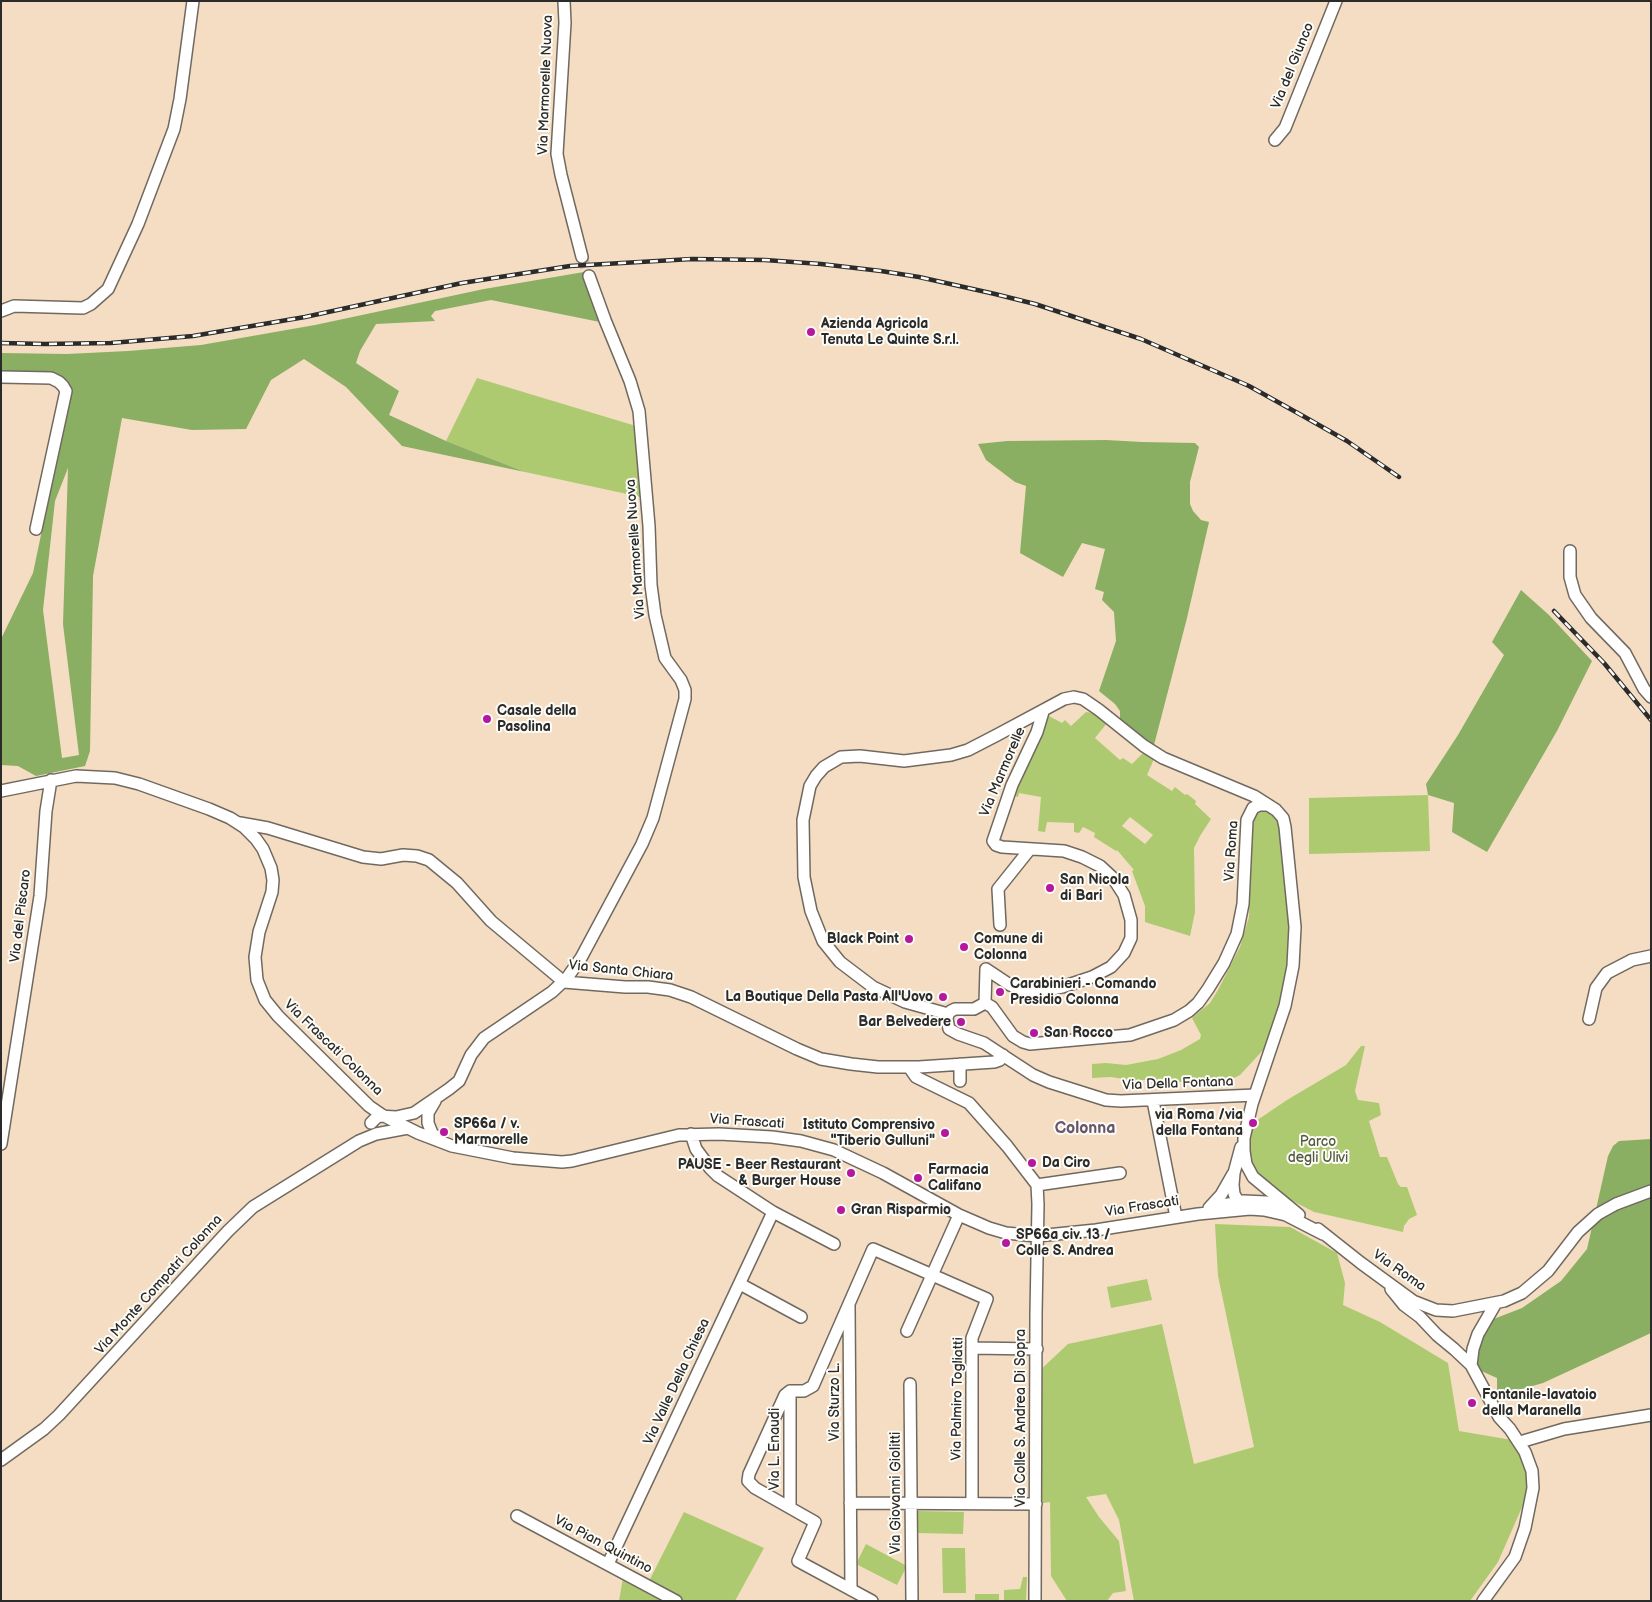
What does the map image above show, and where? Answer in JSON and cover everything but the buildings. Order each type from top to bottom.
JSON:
[{"type":"street","points":[[1,311],[14,306],[83,308],[91,304],[108,289],[138,224],[174,129],[180,99],[193,1]]},
{"type":"street","name":"Via Marmorelle Nuova","points":[[564,1],[565,23],[557,154],[560,175],[582,257]]},
{"type":"street","name":"Via del Giunco","points":[[1275,140],[1285,128],[1336,1]]},
{"type":"street","name":"Via Marmorelle Nuova","points":[[371,1123],[378,1116],[410,1114],[439,1097],[459,1080],[473,1051],[484,1038],[564,982],[581,958],[642,844],[653,818],[685,699],[685,690],[681,680],[665,658],[655,615],[651,585],[639,411],[630,381],[589,276]]},
{"type":"street","points":[[1,377],[51,378],[59,382],[66,392],[36,529]]},
{"type":"street","points":[[1570,552],[1570,577],[1575,595],[1591,618],[1625,653],[1644,689],[1651,697]]},
{"type":"street","points":[[1000,925],[998,889],[1030,849],[1059,850],[1074,854],[1103,869],[1122,891],[1129,909],[1131,935],[1126,950],[1115,964],[1092,977],[1042,991],[1029,991],[1017,988],[986,969],[985,1003],[974,1009],[953,1010],[947,1016],[905,1002],[880,991],[845,966],[831,953],[823,941],[811,911],[804,878],[803,820],[809,790],[821,770],[832,761],[841,757],[860,756],[904,761],[947,756],[968,750],[1043,712],[1066,698],[1074,697],[1082,699],[1099,710],[1163,758],[1247,792],[1280,814],[1284,824],[1295,927],[1293,966],[1285,1006],[1255,1096],[1234,1173],[1233,1188],[1242,1204],[1286,1215],[1323,1234]]},
{"type":"street","name":"Via Marmorelle","points":[[1030,849],[1002,847],[994,844],[992,839],[1012,785],[1037,732],[1043,712]]},
{"type":"street","name":"Via Frascati Colonna","points":[[1,791],[51,780],[85,776],[127,781],[209,809],[239,823],[251,832],[260,843],[272,873],[272,892],[255,952],[256,976],[262,994],[274,1013],[359,1097],[386,1116],[428,1137]]},
{"type":"street","name":"Via del Piscaro","points":[[1,1144],[40,896],[46,811],[51,780]]},
{"type":"street","name":"Via Roma","points":[[985,1003],[992,1007],[1007,1029],[1020,1041],[1030,1044],[1120,1037],[1142,1032],[1174,1020],[1194,1007],[1215,977],[1237,934],[1244,904],[1248,820],[1253,808],[1267,805]]},
{"type":"street","name":"Via Santa Chiara","points":[[239,823],[273,830],[363,857],[381,859],[403,855],[423,858],[435,864],[492,921],[564,982],[625,987],[648,986],[670,990],[691,997],[821,1059],[878,1067],[910,1067],[996,1062],[1003,1055]]},
{"type":"street","points":[[1589,1019],[1596,988],[1602,979],[1619,966],[1632,960],[1651,956]]},
{"type":"street","name":"Via Della Fontana","points":[[947,1016],[947,1025],[951,1031],[980,1042],[1042,1080],[1106,1100],[1153,1101],[1255,1096]]},
{"type":"street","points":[[960,1064],[960,1081]]},
{"type":"street","points":[[910,1067],[916,1077],[969,1103],[1007,1146],[1037,1185],[1120,1173]]},
{"type":"street","points":[[352,1145],[363,1135],[371,1123],[372,1117],[370,1110],[359,1097]]},
{"type":"street","name":"Via Marmorelle Nuova","points":[[439,1097],[428,1113],[429,1126],[437,1138],[452,1146]]},
{"type":"street","points":[[1153,1101],[1176,1217]]},
{"type":"street","points":[[382,1132],[388,1124],[386,1116]]},
{"type":"street","points":[[352,1145],[372,1135],[408,1128]]},
{"type":"street","points":[[691,1134],[696,1150],[713,1172],[773,1212],[834,1244]]},
{"type":"street","name":"Via Frascati","points":[[428,1137],[452,1146],[513,1158],[562,1162],[691,1134],[772,1136],[834,1150],[989,1228],[1013,1234],[1037,1236],[1096,1230],[1242,1204]]},
{"type":"street","points":[[1244,1138],[1246,1164],[1258,1181],[1298,1215]]},
{"type":"street","name":"Via Monte Compatri Colonna","points":[[1,1460],[60,1415],[245,1214],[261,1201],[352,1145]]},
{"type":"street","points":[[1202,1212],[1221,1195],[1234,1173]]},
{"type":"street","points":[[1242,1204],[1258,1181]]},
{"type":"street","name":"Via Colle S. Andrea Di Sopra","points":[[1035,1601],[1037,1185]]},
{"type":"street","name":"Via Roma","points":[[1242,1204],[1275,1204],[1284,1207],[1298,1215],[1386,1282],[1416,1302],[1440,1311],[1453,1311],[1496,1304],[1518,1296],[1538,1282],[1552,1268],[1578,1232],[1601,1212],[1622,1201],[1651,1191]]},
{"type":"street","name":"Via Valle Della Chiesa","points":[[608,1564],[773,1212]]},
{"type":"street","points":[[907,1330],[960,1215]]},
{"type":"street","points":[[872,1601],[798,1561],[815,1522],[752,1486],[748,1481],[749,1474],[785,1395],[790,1391],[804,1391],[812,1386],[873,1249],[932,1274]]},
{"type":"street","name":"Via Palmiro Togliatti","points":[[932,1274],[987,1299],[972,1338],[972,1503]]},
{"type":"street","points":[[1386,1282],[1404,1305],[1420,1317],[1471,1365],[1499,1417],[1520,1442],[1532,1471],[1531,1505],[1525,1528],[1514,1557],[1484,1601]]},
{"type":"street","points":[[740,1284],[801,1317]]},
{"type":"street","name":"Via Sturzo L.","points":[[849,1301],[851,1589]]},
{"type":"street","points":[[1471,1365],[1476,1339],[1496,1304]]},
{"type":"street","points":[[972,1348],[1037,1348]]},
{"type":"street","name":"Via Giovanni Giolitti","points":[[910,1384],[912,1601]]},
{"type":"street","name":"Via L. Enaudi","points":[[790,1391],[790,1507]]},
{"type":"street","points":[[1520,1442],[1564,1429],[1651,1415]]},
{"type":"street","points":[[850,1503],[1036,1504]]},
{"type":"street","name":"Via Pian Quintino","points":[[517,1516],[676,1601]]},
{"type":"green space","points":[[584,272],[590,297],[600,322],[491,300],[435,311],[431,316],[435,321],[376,324],[360,351],[356,363],[399,391],[389,415],[446,441],[525,472],[402,446],[346,387],[304,359],[271,380],[246,429],[192,430],[122,418],[93,576],[90,751],[85,766],[36,776],[18,766],[1,765],[1,639],[33,573],[58,454],[69,387],[1,374],[1,353],[67,354],[201,345],[315,325],[484,289]],"holes":[[[68,468],[63,624],[79,755],[62,758],[43,610],[55,501]]]},
{"type":"green space","points":[[477,378],[636,426],[641,497],[525,472],[446,441]]},
{"type":"green space","points":[[1106,440],[1195,443],[1199,447],[1190,482],[1190,504],[1201,520],[1209,522],[1187,618],[1154,745],[1120,720],[1120,711],[1115,704],[1099,691],[1116,641],[1114,612],[1102,600],[1104,592],[1095,589],[1105,549],[1082,543],[1063,577],[1020,553],[1026,486],[1015,482],[986,460],[978,444],[1007,441]]},
{"type":"green space","points":[[1521,590],[1549,615],[1592,661],[1557,731],[1487,852],[1452,832],[1454,803],[1428,795],[1426,784],[1458,735],[1504,655],[1492,642]]},
{"type":"green space","points":[[1086,712],[1092,713],[1107,723],[1095,738],[1120,760],[1123,758],[1132,764],[1143,753],[1154,759],[1147,775],[1172,791],[1175,787],[1185,795],[1187,794],[1196,801],[1195,804],[1211,819],[1194,848],[1195,912],[1190,936],[1145,922],[1145,906],[1132,871],[1134,870],[1117,850],[1094,837],[1095,833],[1083,827],[1079,833],[1074,832],[1074,823],[1047,822],[1045,832],[1038,831],[1041,797],[1019,793],[1018,797],[1014,796],[1016,786],[1049,716],[1062,723],[1065,720],[1071,726]],"holes":[[[1130,817],[1153,835],[1145,844],[1122,826]]]},
{"type":"green space","points":[[1428,795],[1430,851],[1309,854],[1309,798]]},
{"type":"green space","points":[[1265,810],[1272,813],[1279,822],[1290,928],[1289,966],[1265,1048],[1240,1075],[1232,1079],[1211,1081],[1210,1083],[1156,1081],[1155,1077],[1137,1081],[1111,1077],[1092,1078],[1092,1064],[1126,1065],[1158,1059],[1181,1050],[1200,1039],[1201,1035],[1192,1018],[1210,1003],[1218,990],[1240,947],[1249,917],[1251,822],[1256,813]]},
{"type":"green space","name":"Parco degli Ulivi","points":[[1361,1046],[1365,1046],[1355,1091],[1358,1100],[1379,1103],[1381,1115],[1369,1121],[1380,1157],[1387,1157],[1398,1184],[1401,1187],[1407,1187],[1417,1215],[1409,1219],[1404,1226],[1403,1232],[1314,1212],[1287,1198],[1264,1180],[1253,1168],[1247,1156],[1253,1123],[1287,1100],[1346,1065]]},
{"type":"green space","points":[[1651,1139],[1651,1333],[1543,1383],[1497,1396],[1497,1378],[1479,1370],[1474,1349],[1491,1320],[1522,1308],[1561,1281],[1587,1249],[1608,1156],[1613,1146],[1619,1141]]},
{"type":"green space","points":[[1215,1224],[1290,1227],[1337,1253],[1345,1283],[1343,1305],[1380,1322],[1448,1363],[1459,1431],[1512,1440],[1528,1469],[1526,1498],[1498,1562],[1470,1601],[1134,1601],[1119,1520],[1106,1494],[1086,1497],[1099,1517],[1119,1541],[1126,1591],[1113,1593],[1107,1601],[1067,1601],[1051,1576],[1050,1502],[1036,1504],[1037,1373],[1068,1344],[1162,1324],[1194,1464],[1254,1447],[1218,1276]]},
{"type":"green space","points":[[1147,1279],[1152,1300],[1111,1308],[1107,1287]]},
{"type":"green space","points":[[918,1511],[964,1512],[963,1534],[917,1533]]},
{"type":"green space","points":[[684,1512],[764,1548],[735,1601],[619,1601],[624,1572],[647,1585]]},
{"type":"green space","points":[[866,1544],[907,1566],[897,1585],[856,1564]]},
{"type":"green space","points":[[942,1548],[965,1548],[966,1593],[943,1593]]},
{"type":"green space","points":[[1023,1577],[1027,1577],[1026,1601],[1004,1601],[1004,1590],[1020,1589]]},
{"type":"green space","points":[[975,1594],[999,1594],[999,1601],[975,1601]]},
{"type":"tunnel","points":[[582,257],[589,276]]},
{"type":"railway","points":[[1,343],[111,343],[193,336],[305,317],[462,283],[570,266],[692,259],[765,260],[821,264],[919,277],[995,294],[1035,304],[1141,339],[1249,386],[1347,441],[1399,477]]},
{"type":"railway","points":[[1554,611],[1604,663],[1651,720]]},
{"type":"place","name":"Azienda Agricola Tenuta Le Quinte S.r.l.","points":[[811,332]]},
{"type":"place","name":"Casale della Pasolina","points":[[487,719]]},
{"type":"place","name":"San Nicola di Bari","points":[[1050,888]]},
{"type":"place","name":"Black Point","points":[[909,939]]},
{"type":"place","name":"Comune di Colonna","points":[[964,947]]},
{"type":"place","name":"Carabinieri - Comando Presidio Colonna","points":[[1000,992]]},
{"type":"place","name":"La Boutique Della Pasta All'Uovo","points":[[943,997]]},
{"type":"place","name":"Bar Belvedere","points":[[961,1022]]},
{"type":"place","name":"San Rocco","points":[[1034,1033]]},
{"type":"place","name":"via Roma /via della Fontana","points":[[1253,1123]]},
{"type":"place","name":"SP66a / v. Marmorelle","points":[[444,1132]]},
{"type":"place","name":"Istituto Comprensivo \"Tiberio Gulluni\"","points":[[945,1133]]},
{"type":"place","name":"Da Ciro","points":[[1032,1163]]},
{"type":"place","name":"PAUSE - Beer Restaurant & Burger House","points":[[851,1173]]},
{"type":"place","name":"Farmacia Califano","points":[[918,1178]]},
{"type":"place","name":"Gran Risparmio","points":[[841,1210]]},
{"type":"place","name":"SP66a civ. 13 / Colle S. Andrea","points":[[1006,1243]]},
{"type":"place","name":"Fontanile-lavatoio della Maranella","points":[[1472,1403]]},
{"type":"district","name":"Colonna","points":[[1085,1129]]}]
